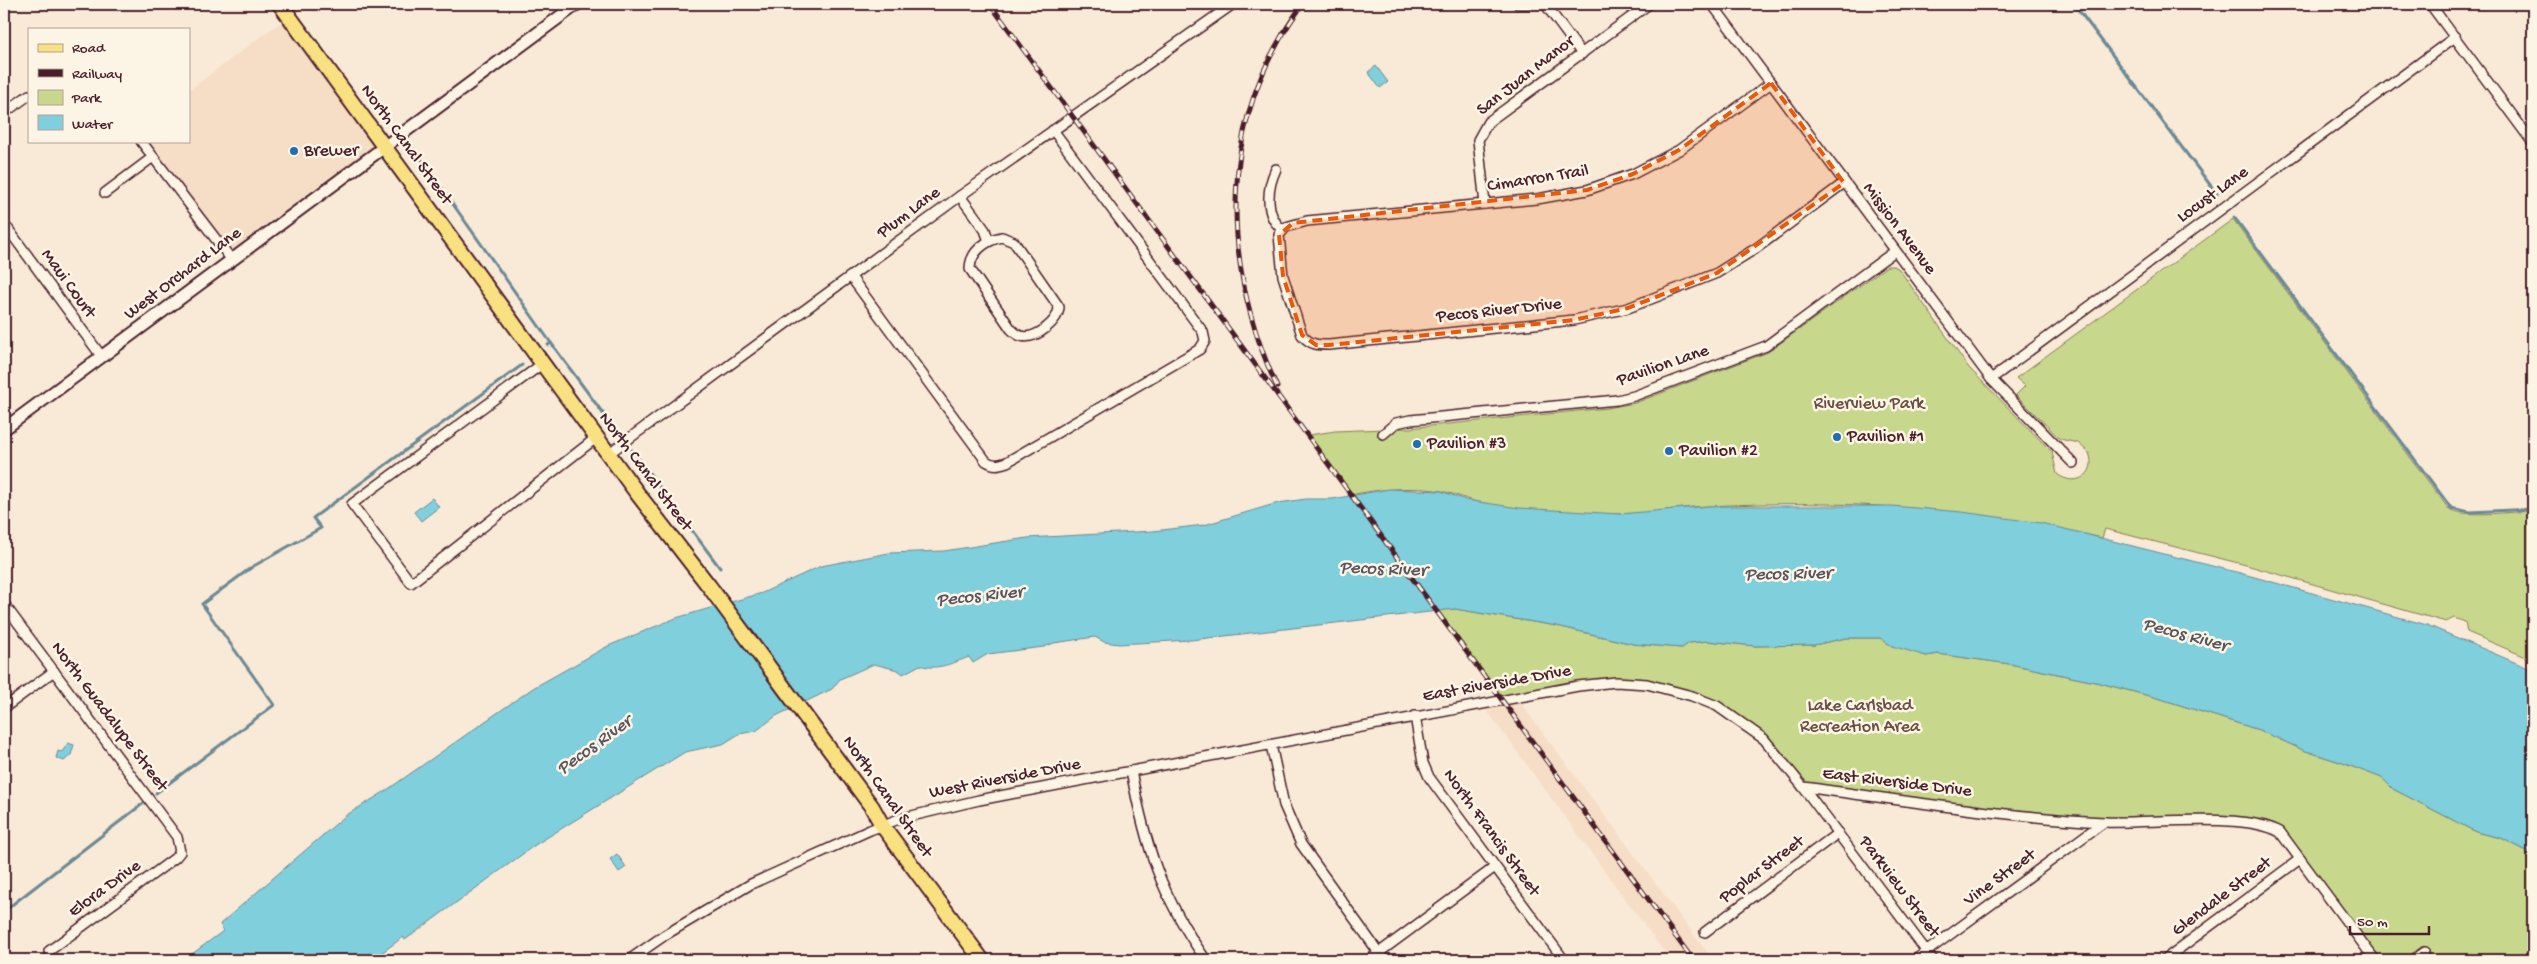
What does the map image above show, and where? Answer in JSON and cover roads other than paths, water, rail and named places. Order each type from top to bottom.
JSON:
[{"type":"main road","name":"North Canal Street","points":[[280,4],[596,438],[709,586],[982,960]]},
{"type":"street","name":"West Orchard Lane","points":[[4,429],[577,4]]},
{"type":"street","name":"Plum Lane","points":[[608,454],[960,196],[1233,4]]},
{"type":"street","points":[[1518,4],[1528,4]]},
{"type":"street","points":[[1545,4],[1582,54]]},
{"type":"street","name":"San Juan Manor","points":[[1485,204],[1478,140],[1488,122],[1650,4]]},
{"type":"street","name":"Mission Avenue","points":[[1712,4],[1844,184],[1991,379],[2073,463]]},
{"type":"street","points":[[2430,4],[2533,144]]},
{"type":"street","name":"Locust Lane","points":[[1991,379],[2454,37]]},
{"type":"street","name":"Cimarron Trail","points":[[1283,230],[1293,223],[1307,221],[1573,194],[1632,174],[1679,150],[1771,83]]},
{"type":"street","points":[[4,113],[28,96]]},
{"type":"street","points":[[851,277],[986,461],[991,464],[1006,462],[1200,349],[1205,341],[1203,332],[1053,130]]},
{"type":"street","points":[[142,142],[231,259]]},
{"type":"street","points":[[105,193],[153,157]]},
{"type":"street","points":[[1276,169],[1270,181],[1270,206],[1275,224],[1283,230]]},
{"type":"street","name":"Pecos River Drive","points":[[1283,230],[1279,235],[1283,276],[1298,327],[1302,335],[1309,342],[1316,345],[1329,345],[1574,320],[1628,308],[1691,285],[1732,264],[1844,184]]},
{"type":"street","points":[[960,196],[986,230],[989,241]]},
{"type":"street","name":"Maui Court","points":[[8,230],[102,357]]},
{"type":"street","points":[[1002,237],[1014,242],[1057,301],[1058,317],[1037,334],[1022,337],[1011,329],[971,274],[970,262],[973,256],[989,241],[1002,237]]},
{"type":"street","name":"Pavilion Lane","points":[[1384,434],[1396,423],[1410,420],[1617,400],[1634,396],[1766,346],[1895,252]]},
{"type":"street","points":[[542,364],[352,504],[411,583],[596,438]]},
{"type":"street","name":"North Guadalupe Street","points":[[4,604],[178,837],[180,852]]},
{"type":"street","points":[[4,708],[54,671]]},
{"type":"street","name":"East Riverside Drive","points":[[1271,745],[1578,686],[1616,682],[1647,684],[1692,696],[1733,716],[1764,738],[1803,787],[1995,812],[2104,822],[2252,822],[2280,832],[2375,960]]},
{"type":"street","name":"North Francis Street","points":[[1415,716],[1423,763],[1429,777],[1564,960]]},
{"type":"street","points":[[1271,745],[1284,805],[1301,844],[1382,957]]},
{"type":"street","name":"West Riverside Drive","points":[[629,960],[665,935],[751,884],[882,825],[936,809],[1271,745]]},
{"type":"street","points":[[1131,771],[1144,835],[1158,877],[1186,931],[1206,960]]},
{"type":"street","name":"Parkview Street","points":[[1803,787],[1933,960]]},
{"type":"street","name":"Vine Street","points":[[1915,960],[2104,822]]},
{"type":"street","name":"Poplar Street","points":[[1705,932],[1838,833]]},
{"type":"street","name":"Elora Drive","points":[[49,951],[175,858],[180,852]]},
{"type":"street","name":"Glendale Street","points":[[2164,960],[2300,859]]},
{"type":"street","points":[[1369,960],[1382,957],[1495,867]]},
{"type":"street","points":[[2413,960],[2424,952]]},
{"type":"water","points":[[1376,66],[1388,82],[1380,88],[1368,72]]},
{"type":"water","name":"Pecos River","points":[[1389,489],[1441,491],[1466,500],[1519,508],[1620,514],[1709,506],[1892,506],[1962,512],[2041,523],[2240,573],[2427,625],[2533,670],[2533,854],[2501,838],[2476,832],[2393,789],[2382,778],[2303,750],[2259,730],[2161,699],[2100,683],[2010,664],[1938,654],[1926,656],[1892,646],[1880,638],[1846,638],[1814,645],[1755,646],[1708,641],[1689,643],[1682,648],[1633,644],[1557,626],[1455,609],[1191,640],[1119,644],[1104,642],[1095,637],[1054,643],[1044,647],[988,654],[973,663],[969,657],[938,667],[920,665],[903,674],[898,670],[874,664],[840,679],[832,689],[776,716],[756,731],[739,734],[723,744],[685,752],[535,845],[405,940],[403,937],[372,960],[184,960],[223,931],[220,924],[345,816],[384,792],[533,688],[608,646],[676,618],[762,593],[821,566],[889,553],[944,551],[1027,538],[1153,531],[1204,525],[1278,503],[1306,499],[1332,499]]},
{"type":"water","points":[[432,498],[439,507],[421,521],[414,512]]},
{"type":"water","points":[[68,743],[74,745],[71,755],[64,761],[56,758],[58,751],[62,752]]},
{"type":"water","points":[[617,854],[626,867],[619,872],[610,859]]},
{"type":"waterway","points":[[2074,4],[2217,194]]},
{"type":"waterway","points":[[414,149],[551,343]]},
{"type":"waterway","points":[[2234,217],[2451,508],[2470,512],[2533,509]]},
{"type":"waterway","points":[[548,345],[551,343],[619,435]]},
{"type":"waterway","points":[[156,793],[274,705],[202,604],[252,567],[321,528],[313,518],[522,365]]},
{"type":"waterway","points":[[632,450],[720,568]]},
{"type":"waterway","points":[[4,911],[145,802]]},
{"type":"railway","points":[[990,4],[1693,960]]},
{"type":"railway","points":[[1277,387],[1258,339],[1245,290],[1238,241],[1236,191],[1242,142],[1255,95],[1275,48],[1303,4]]},
{"type":"place","name":"Brewer","points":[[294,151]]},
{"type":"place","name":"Pavilion #1","points":[[1837,437]]},
{"type":"place","name":"Pavilion #3","points":[[1417,444]]},
{"type":"place","name":"Pavilion #2","points":[[1669,451]]},
{"type":"park label","name":"Riverview Park","points":[[1869,404]]},
{"type":"park label","name":"Lake Carlsbad Recreation Area","points":[[1860,716]]}]
